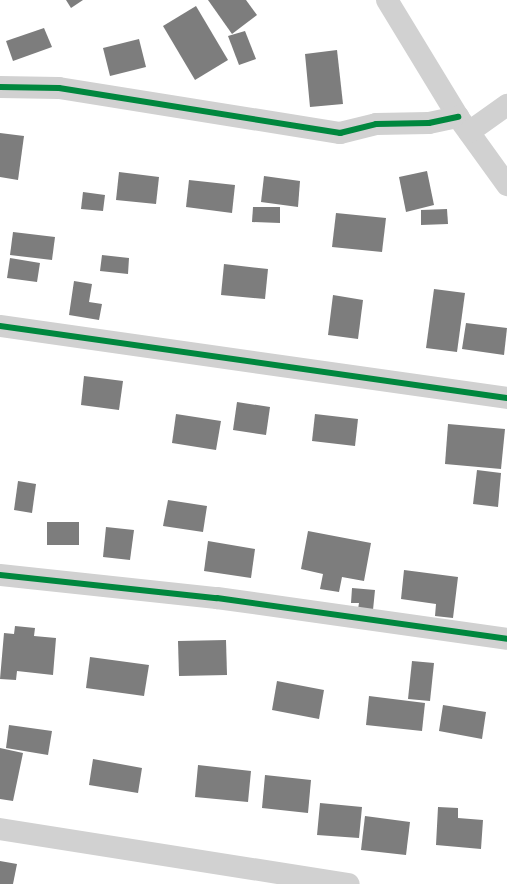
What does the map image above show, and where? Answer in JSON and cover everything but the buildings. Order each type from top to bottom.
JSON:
[{"type":"street","points":[[387,0],[464,124],[507,185]]},
{"type":"street","points":[[0,87],[59,88],[340,133],[376,124],[464,124],[507,105]]},
{"type":"street","points":[[0,326],[507,398]]},
{"type":"street","points":[[0,575],[217,598],[507,639]]},
{"type":"street","points":[[0,829],[349,884]]},
{"type":"cycle path","points":[[0,87],[59,88],[340,133],[376,124],[429,123],[458,117]]},
{"type":"cycle path","points":[[0,326],[507,398]]},
{"type":"cycle path","points":[[0,575],[217,598],[507,639]]}]
